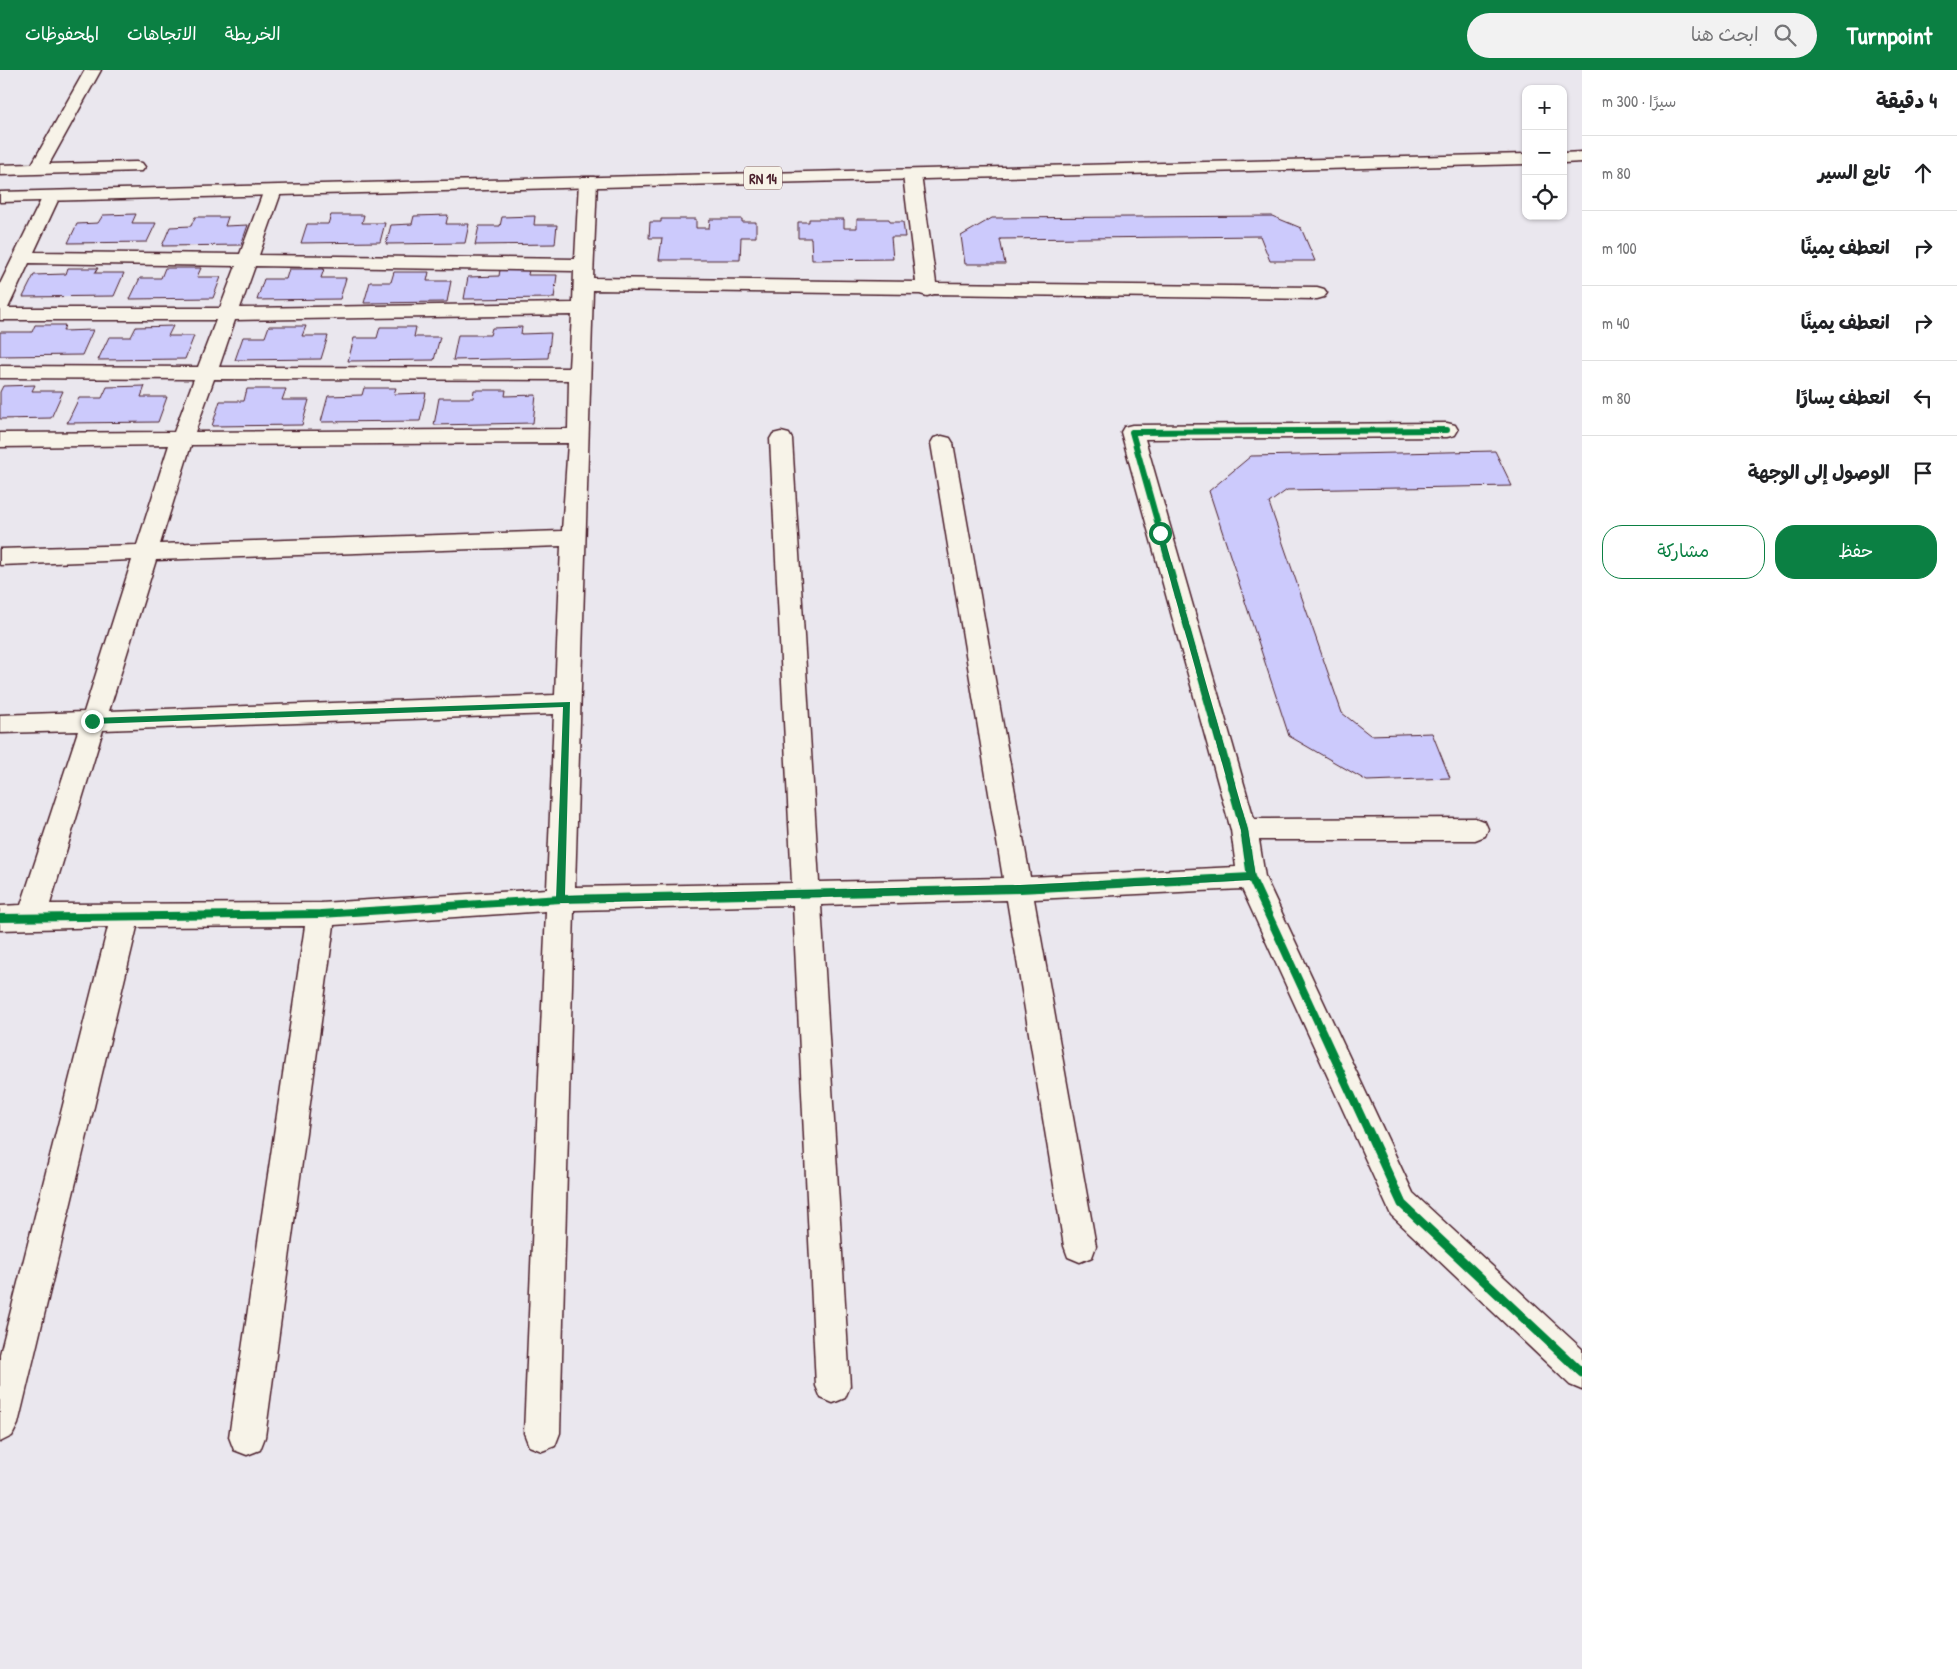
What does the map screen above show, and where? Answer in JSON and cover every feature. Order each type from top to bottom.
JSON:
[{"type":"street","points":[[36,170],[93,70]]},
{"type":"street","points":[[1567,158],[1582,157]]},
{"type":"street","name":"RN 14","points":[[0,197],[1522,159]]},
{"type":"street","points":[[0,170],[136,167]]},
{"type":"street","points":[[912,175],[927,290]]},
{"type":"street","points":[[542,1433],[579,374],[588,181]]},
{"type":"street","points":[[32,916],[182,439],[274,190]]},
{"type":"street","points":[[0,305],[51,196]]},
{"type":"street","points":[[23,257],[247,260],[927,290],[1318,293]]},
{"type":"street","points":[[0,314],[227,314],[582,309]]},
{"type":"street","points":[[0,372],[579,374]]},
{"type":"street","points":[[1447,430],[1132,432],[1244,830],[1252,877],[1402,1204],[1582,1373]]},
{"type":"street","points":[[0,440],[578,436]]},
{"type":"street","points":[[780,439],[833,1386]]},
{"type":"street","points":[[942,443],[1080,1246]]},
{"type":"street","points":[[0,558],[573,538]]},
{"type":"street","points":[[0,724],[567,704]]},
{"type":"street","points":[[1244,830],[1475,829]]},
{"type":"street","points":[[0,918],[32,916],[322,914],[561,900],[1020,889],[1252,877]]},
{"type":"street","points":[[246,1436],[322,914]]},
{"type":"street","points":[[0,1424],[125,916]]},
{"type":"building","points":[[136,214],[132,223],[156,223],[147,242],[68,243],[77,224],[98,223],[103,215]]},
{"type":"building","points":[[331,215],[364,215],[362,223],[385,223],[380,242],[301,243],[307,224],[328,224]]},
{"type":"building","points":[[448,215],[446,224],[469,224],[465,243],[386,244],[391,225],[412,224],[414,216]]},
{"type":"building","points":[[535,216],[534,225],[557,225],[555,244],[475,245],[479,226],[500,226],[502,217]]},
{"type":"building","points":[[1272,216],[1301,228],[1315,261],[1270,261],[1260,236],[1000,239],[1005,264],[965,264],[961,236],[992,218]]},
{"type":"building","points":[[195,217],[228,217],[225,226],[248,225],[241,245],[162,246],[170,227],[191,226]]},
{"type":"building","points":[[661,219],[696,219],[696,228],[709,228],[710,219],[742,219],[742,222],[756,222],[756,237],[741,237],[740,260],[659,260],[662,238],[649,238],[650,222],[661,222]]},
{"type":"building","points":[[809,219],[844,219],[844,228],[857,228],[857,219],[889,219],[890,222],[903,222],[905,237],[891,237],[893,259],[812,260],[811,238],[798,238],[798,222],[809,222]]},
{"type":"building","points":[[68,268],[98,268],[95,273],[124,273],[114,296],[23,297],[34,275],[66,274]]},
{"type":"building","points":[[165,268],[201,268],[197,277],[221,277],[213,298],[130,299],[140,278],[161,278]]},
{"type":"building","points":[[289,269],[324,269],[321,278],[346,278],[340,299],[257,300],[264,279],[286,279]]},
{"type":"building","points":[[500,270],[529,270],[528,275],[557,275],[554,298],[464,299],[468,277],[499,276]]},
{"type":"building","points":[[394,272],[429,272],[427,281],[451,281],[447,302],[364,303],[370,282],[391,282]]},
{"type":"building","points":[[35,325],[65,325],[63,331],[93,330],[82,355],[0,356],[0,332],[32,332]]},
{"type":"building","points":[[173,326],[168,336],[194,336],[185,359],[98,360],[109,337],[131,337],[136,327]]},
{"type":"building","points":[[269,326],[306,326],[302,336],[328,336],[321,359],[235,360],[243,337],[265,337]]},
{"type":"building","points":[[380,327],[416,327],[414,337],[440,337],[434,360],[348,361],[354,338],[377,338]]},
{"type":"building","points":[[522,327],[521,334],[551,333],[548,358],[453,360],[458,335],[490,335],[492,328]]},
{"type":"building","points":[[35,385],[32,391],[63,391],[51,418],[0,419],[0,392],[3,386]]},
{"type":"building","points":[[145,386],[141,397],[167,397],[158,422],[67,423],[79,398],[102,398],[107,387]]},
{"type":"building","points":[[364,388],[396,388],[394,394],[426,393],[420,421],[321,422],[328,396],[362,395]]},
{"type":"building","points":[[247,389],[286,389],[282,400],[309,400],[302,425],[212,426],[220,401],[244,401]]},
{"type":"building","points":[[474,390],[506,390],[505,396],[536,395],[533,423],[434,425],[439,398],[473,398]]},
{"type":"building","points":[[1495,451],[1512,486],[1287,490],[1269,503],[1342,713],[1370,735],[1432,733],[1450,778],[1367,781],[1289,736],[1209,491],[1251,456]]},
{"type":"cycle path","points":[[1447,430],[1132,432],[1244,830],[1251,877],[1402,1204],[1582,1373]]},
{"type":"cycle path","points":[[0,918],[32,916],[321,914],[561,899],[1020,889],[1251,877]]},
{"type":"route","points":[[92,721],[567,704],[561,900],[1020,889],[1252,877],[1244,830],[1160,533]]}]
